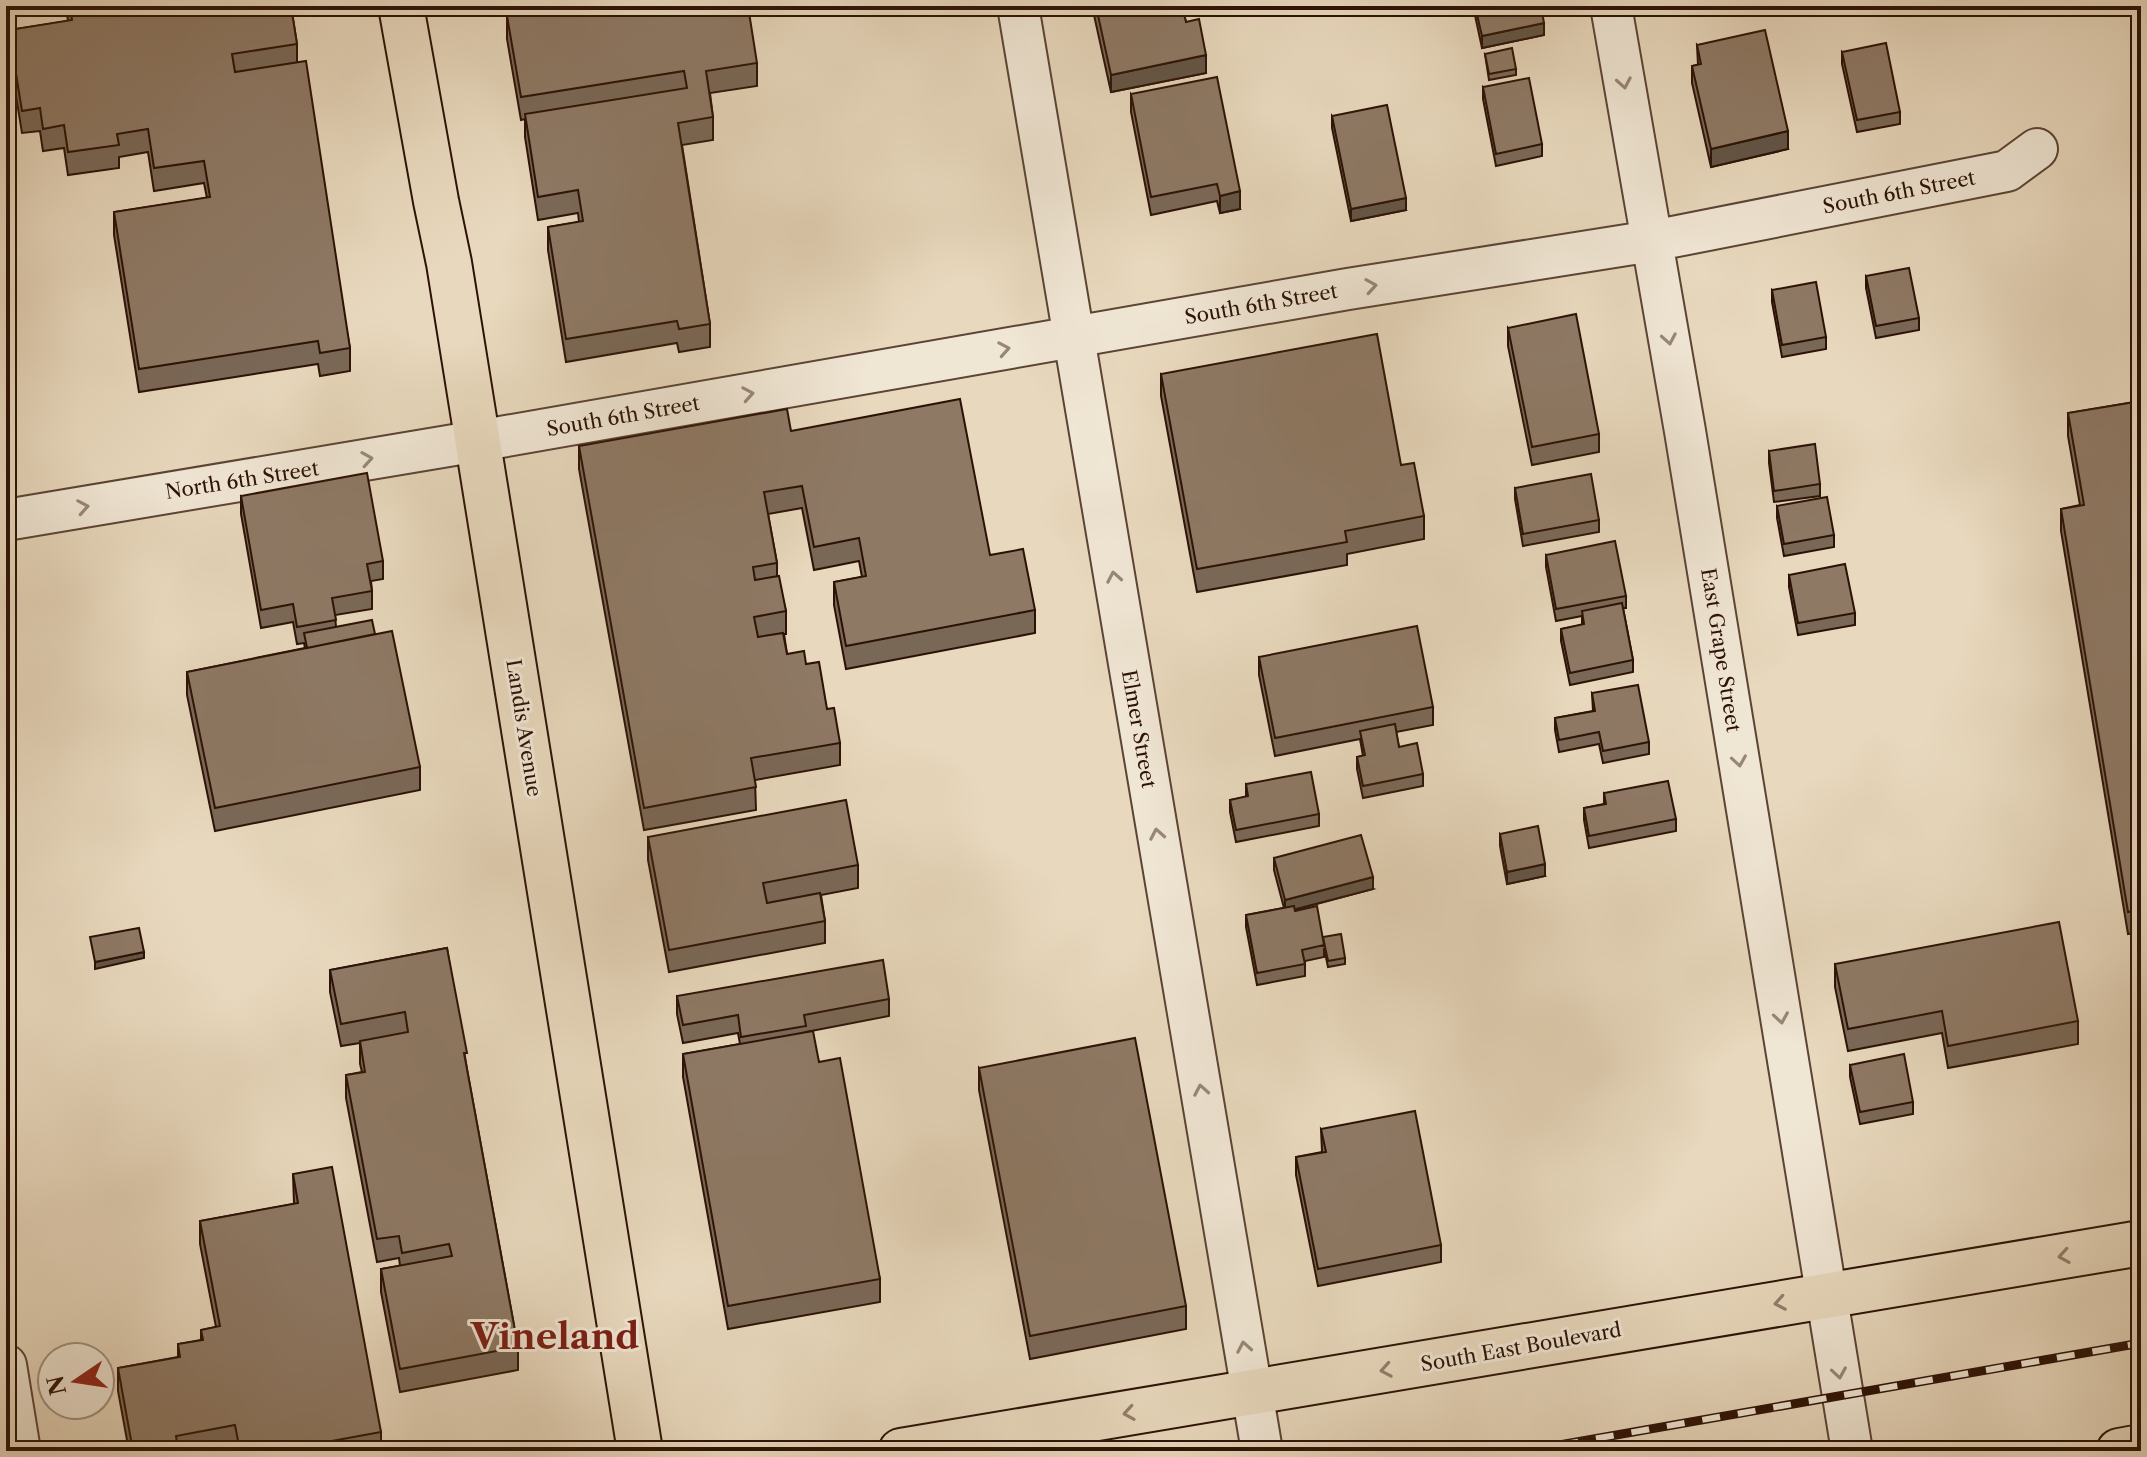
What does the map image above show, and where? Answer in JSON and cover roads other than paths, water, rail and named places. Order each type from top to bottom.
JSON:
[{"type":"main road","name":"Landis Avenue","points":[[401,6],[449,263],[640,1451]]},
{"type":"main road","name":"South East Boulevard","points":[[901,1451],[2141,1243]]},
{"type":"main road","points":[[2119,1451],[2141,1447]]},
{"type":"street","name":"Elmer Street","points":[[1018,6],[1262,1451]]},
{"type":"street","name":"East Grape Street","points":[[1611,6],[1685,431],[1852,1451]]},
{"type":"street","name":"South 6th Street","points":[[478,441],[1348,289],[1652,241],[2007,171],[2037,149]]},
{"type":"street","name":"North 6th Street","points":[[6,520],[478,441]]},
{"type":"street","points":[[6,1365],[20,1451]]},
{"type":"railway","points":[[1525,1451],[2141,1343]]},
{"type":"district","name":"Vineland","points":[[555,1336]]}]
